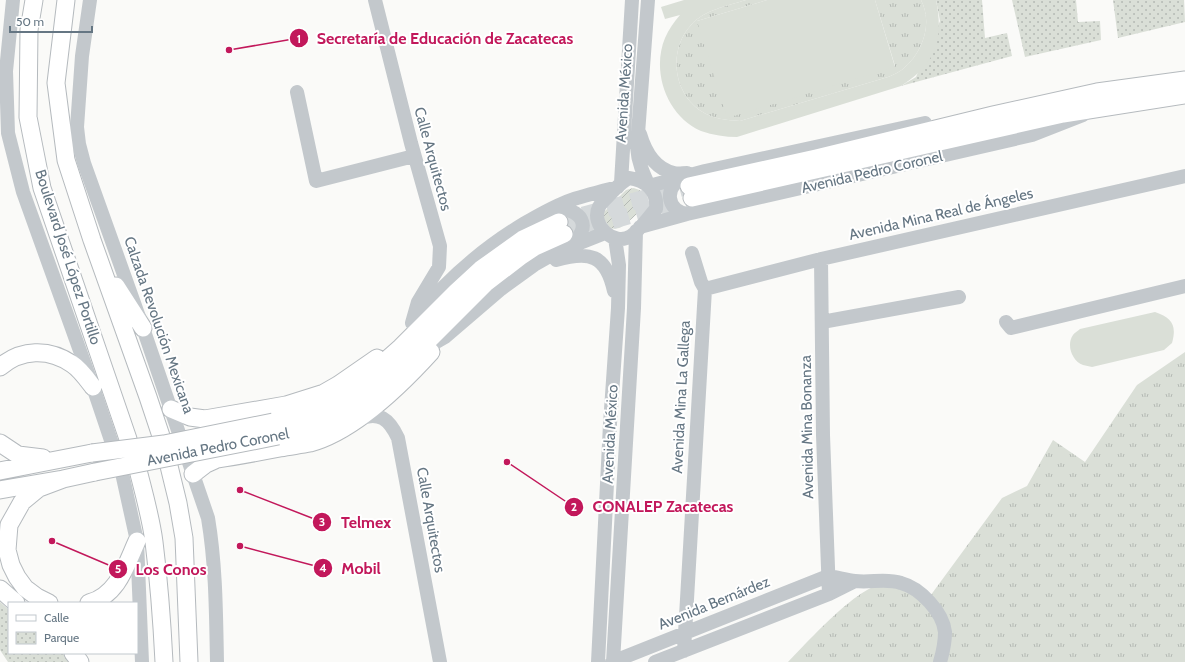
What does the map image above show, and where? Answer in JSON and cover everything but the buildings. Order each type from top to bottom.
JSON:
[{"type":"main road","name":"Boulevard José López Portillo","points":[[34,0],[29,30],[28,117],[42,188],[128,439]]},
{"type":"main road","name":"Boulevard José López Portillo","points":[[66,0],[56,83],[66,160],[92,240],[161,436]]},
{"type":"main road","name":"Avenida Pedro Coronel","points":[[689,194],[1063,114],[1099,100],[1184,91]]},
{"type":"main road","name":"Avenida Pedro Coronel","points":[[0,471],[92,454],[276,429],[311,427],[346,410],[380,386],[410,341],[456,292],[482,270],[523,238],[561,228]]},
{"type":"main road","points":[[92,240],[117,287],[143,328]]},
{"type":"main road","points":[[82,306],[93,387]]},
{"type":"main road","points":[[193,474],[210,462],[310,443],[328,436],[356,420],[390,394],[445,337]]},
{"type":"main road","points":[[171,409],[190,417],[201,419],[286,405],[324,393],[381,355],[410,341]]},
{"type":"main road","points":[[0,367],[5,362],[28,353],[36,352],[56,355],[73,364],[93,387]]},
{"type":"main road","points":[[201,419],[199,435],[202,450],[210,462]]},
{"type":"main road","name":"Avenida Pedro Coronel","points":[[0,490],[95,472],[276,429]]},
{"type":"main road","points":[[0,443],[18,455],[63,459]]},
{"type":"main road","points":[[169,466],[178,503],[184,538],[190,662]]},
{"type":"main road","points":[[138,470],[147,504],[154,541],[164,658]]},
{"type":"main road","points":[[47,602],[25,588],[11,565],[7,550],[9,525],[22,502],[39,488],[63,479]]},
{"type":"main road","points":[[91,602],[104,596],[118,582],[137,541]]},
{"type":"main road","points":[[0,590],[15,602]]},
{"type":"main road","points":[[74,654],[80,662]]},
{"type":"street","points":[[13,0],[6,71],[3,82],[10,144],[23,192],[93,387],[122,473],[137,541],[142,662]]},
{"type":"street","name":"Calzada Revolución Mexicana","points":[[90,0],[82,56],[77,127],[79,144],[84,163],[143,328],[208,518],[215,579],[217,662]]},
{"type":"street","name":"Calle Arquitectos","points":[[375,0],[414,156],[440,246],[439,267],[418,302],[410,341]]},
{"type":"street","name":"Avenida México","points":[[619,185],[632,0]]},
{"type":"street","name":"Avenida México","points":[[648,0],[637,147],[638,158],[649,186]]},
{"type":"street","points":[[296,92],[316,181],[414,156]]},
{"type":"street","name":"Avenida Pedro Coronel","points":[[638,229],[689,194],[705,171],[1036,99],[1099,100]]},
{"type":"street","points":[[639,129],[644,146],[651,158],[661,167],[674,173],[705,171]]},
{"type":"street","points":[[0,130],[10,144]]},
{"type":"street","name":"Avenida Mina Real de Ángeles","points":[[705,289],[821,260],[1185,176]]},
{"type":"street","points":[[629,178],[642,181],[649,186],[655,197],[656,209],[630,237],[624,239],[610,235],[599,224],[597,217],[599,207],[619,185],[629,178]]},
{"type":"street","name":"Avenida Pedro Coronel","points":[[410,341],[444,286],[475,257],[499,239],[543,212],[570,200],[619,185]]},
{"type":"street","name":"Avenida Pedro Coronel","points":[[649,186],[689,194]]},
{"type":"street","points":[[543,212],[565,209],[571,210],[580,219],[582,232],[580,236],[575,241],[557,252]]},
{"type":"street","name":"Avenida México","points":[[612,662],[638,229]]},
{"type":"street","name":"Avenida México","points":[[598,662],[610,424],[618,308],[619,265],[610,235]]},
{"type":"street","name":"Avenida Pedro Coronel","points":[[410,341],[445,337],[501,289],[534,265],[557,252],[610,235]]},
{"type":"street","points":[[692,253],[700,282],[705,289]]},
{"type":"street","points":[[534,265],[572,256],[582,255],[593,257],[606,268],[618,308]]},
{"type":"street","name":"Avenida Mina Bonanza","points":[[821,260],[823,435],[829,594]]},
{"type":"street","points":[[1006,322],[1011,328],[1185,286]]},
{"type":"street","name":"Avenida Mina La Gallega","points":[[675,656],[685,634],[705,289]]},
{"type":"street","points":[[822,322],[959,297]]},
{"type":"street","name":"Calle Arquitectos","points":[[356,420],[366,416],[375,415],[383,418],[392,426],[398,438],[440,662]]},
{"type":"street","points":[[828,576],[855,581],[886,580],[902,583],[915,590],[930,602],[939,615],[945,630],[945,646],[940,662]]},
{"type":"street","name":"Avenida Bernárdez","points":[[612,662],[828,576]]},
{"type":"street","points":[[655,662],[675,656],[829,594],[855,581]]},
{"type":"green space","points":[[684,0],[746,0],[716,9],[696,20],[684,35],[679,46],[677,71],[679,82],[684,93],[701,111],[725,120],[740,121],[888,77],[898,72],[911,61],[921,46],[924,37],[926,18],[921,0],[936,0],[939,27],[938,39],[930,59],[913,78],[901,86],[737,137],[719,136],[701,131],[689,124],[679,115],[665,92],[661,78],[661,51],[665,38],[680,15],[665,19],[661,7]]},
{"type":"green space","points":[[746,0],[767,0],[697,21],[895,66],[875,0],[921,0],[926,18],[926,27],[921,46],[911,61],[898,72],[888,77],[740,121],[720,119],[701,111],[684,93],[679,82],[677,71],[679,46],[684,35],[696,20],[716,9]]},
{"type":"green space","points":[[767,0],[875,0],[895,67],[727,118],[697,21]]},
{"type":"green space","points":[[936,0],[982,0],[985,38],[1007,33],[1012,56],[901,86],[916,77],[940,21]]},
{"type":"green space","points":[[1012,0],[1076,0],[1078,22],[1100,21],[1101,40],[1025,57]]},
{"type":"green space","points":[[1113,0],[1184,0],[1185,22],[1118,38]]},
{"type":"green space","points":[[633,188],[641,191],[645,196],[646,199],[643,207],[629,222],[616,229],[610,228],[604,219],[604,212],[626,190]]},
{"type":"green space","points":[[1155,312],[1166,317],[1172,323],[1174,331],[1172,343],[1164,350],[1092,367],[1079,363],[1073,356],[1070,348],[1071,339],[1080,329]]},
{"type":"green space","points":[[1185,352],[1185,662],[788,662],[847,604],[873,587],[885,583],[895,584],[925,603],[1002,498],[1027,486],[1053,440],[1085,462],[1137,385]]},
{"type":"green space","points":[[0,602],[8,609],[8,654],[68,654],[75,662],[8,662],[0,650]]},
{"type":"tunnel","points":[[559,222],[685,187]]},
{"type":"tunnel","points":[[564,234],[692,198]]},
{"type":"place","name":"Secretaría de Educación de Zacatecas","points":[[229,50]]},
{"type":"place","name":"CONALEP Zacatecas","points":[[507,462]]},
{"type":"place","name":"Telmex","points":[[240,490]]},
{"type":"place","name":"Los Conos","points":[[52,541]]},
{"type":"place","name":"Mobil","points":[[240,546]]}]
